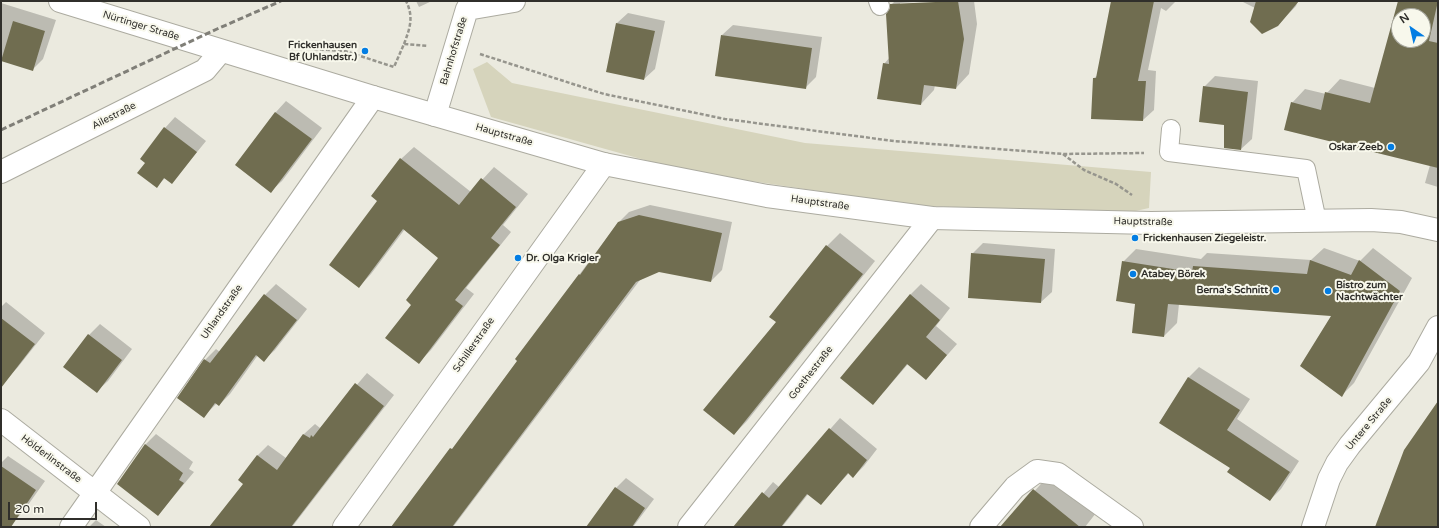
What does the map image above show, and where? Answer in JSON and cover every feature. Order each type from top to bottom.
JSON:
[{"type":"street","name":"Bahnhofstraße","points":[[434,115],[467,9],[514,1]]},
{"type":"street","name":"Nürtinger Straße","points":[[64,2],[221,51]]},
{"type":"street","name":"Hauptstraße","points":[[221,51],[604,164],[767,196],[932,218],[1151,223],[1371,220],[1401,222],[1438,230]]},
{"type":"street","name":"Ailestraße","points":[[1,172],[205,70],[221,51]]},
{"type":"street","name":"Uhlandstraße","points":[[71,527],[373,97]]},
{"type":"street","name":"Schillerstraße","points":[[344,527],[604,164]]},
{"type":"street","name":"Goethestraße","points":[[689,527],[932,218]]},
{"type":"street","name":"Untere Straße","points":[[1313,527],[1329,479],[1337,463],[1350,445],[1419,362],[1438,327]]},
{"type":"street","name":"Hölderlinstraße","points":[[1,420],[139,527]]},
{"type":"street","points":[[981,527],[1015,487],[1037,471],[1058,474],[1132,527]]},
{"type":"lane","points":[[1171,129],[1169,152],[1306,169],[1316,221]]},
{"type":"path","points":[[307,49],[344,51],[394,67],[412,22],[411,10],[406,1]]},
{"type":"path","points":[[404,44],[454,47],[497,59],[604,94],[725,119],[894,141],[1063,154],[1169,152]]},
{"type":"path","points":[[1063,154],[1084,170],[1116,184],[1136,197],[1151,223]]},
{"type":"shaded area","points":[[487,62],[512,83],[805,143],[1151,172],[1149,208],[1131,212],[919,206],[684,171],[491,117],[473,69]]},
{"type":"building","points":[[958,1],[964,39],[956,89],[924,85],[921,105],[877,99],[883,63],[889,64],[886,14],[890,8],[890,4]]},
{"type":"building","points":[[1111,1],[1154,1],[1138,81],[1146,81],[1143,121],[1091,119],[1093,78],[1096,78]]},
{"type":"building","points":[[1256,1],[1299,1],[1278,26],[1262,34],[1250,22]]},
{"type":"building","points":[[1398,1],[1438,1],[1431,32],[1431,8],[1396,8]]},
{"type":"building","points":[[13,21],[45,31],[33,71],[1,61]]},
{"type":"building","points":[[616,23],[655,31],[644,80],[606,72]]},
{"type":"building","points":[[1391,26],[1391,48],[1431,48],[1431,41],[1438,43],[1438,168],[1284,130],[1291,102],[1321,110],[1325,92],[1370,103]]},
{"type":"building","points":[[721,35],[812,48],[806,89],[715,76]]},
{"type":"building","points":[[1203,86],[1248,92],[1241,150],[1224,148],[1224,125],[1199,122]]},
{"type":"building","points":[[275,112],[312,139],[271,193],[235,165]]},
{"type":"building","points":[[164,127],[197,152],[172,184],[164,178],[157,188],[137,173],[145,163],[140,159]]},
{"type":"building","points":[[400,158],[459,205],[481,178],[516,207],[491,238],[500,245],[455,300],[463,306],[419,364],[385,338],[411,305],[406,300],[438,258],[403,229],[359,288],[329,265],[377,201],[371,196]]},
{"type":"building","points":[[639,215],[722,233],[711,282],[659,272],[636,282],[452,527],[391,527],[450,448],[452,449],[517,361],[515,359],[579,274],[580,275],[618,222]]},
{"type":"building","points":[[826,245],[863,274],[734,435],[703,410],[776,322],[769,317]]},
{"type":"building","points":[[971,253],[1045,259],[1041,303],[968,298]]},
{"type":"building","points":[[1310,260],[1351,275],[1359,260],[1400,291],[1342,397],[1300,366],[1331,316],[1168,304],[1164,337],[1132,333],[1135,304],[1116,301],[1122,261],[1192,272],[1193,266],[1307,274]]},
{"type":"building","points":[[264,294],[297,320],[264,362],[256,355],[219,406],[215,403],[204,418],[177,398],[204,359],[210,363]]},
{"type":"building","points":[[910,294],[940,320],[926,337],[947,355],[926,380],[907,364],[873,405],[840,378]]},
{"type":"building","points":[[1,318],[35,344],[1,388]]},
{"type":"building","points":[[88,334],[122,360],[97,393],[63,367]]},
{"type":"building","points":[[1188,377],[1240,410],[1227,430],[1290,472],[1270,501],[1227,472],[1230,468],[1159,423]]},
{"type":"building","points":[[355,383],[384,406],[291,527],[209,527],[243,484],[238,480],[257,455],[277,470],[303,434],[310,438],[311,435],[313,437]]},
{"type":"building","points":[[1438,401],[1438,527],[1375,527],[1404,450]]},
{"type":"building","points":[[829,428],[867,460],[853,478],[848,473],[821,505],[807,494],[781,527],[733,527],[762,492],[769,498]]},
{"type":"building","points":[[145,444],[183,473],[179,480],[184,483],[158,516],[117,484]]},
{"type":"building","points":[[1,466],[36,490],[11,527],[1,527]]},
{"type":"building","points":[[615,487],[645,508],[632,527],[586,527]]},
{"type":"building","points":[[1033,489],[1080,527],[1000,527]]},
{"type":"railway","points":[[1,130],[217,29],[281,1]]},
{"type":"place","name":"Frickenhausen Bf (Uhlandstr.)","points":[[365,51]]},
{"type":"place","name":"Oskar Zeeb","points":[[1391,147]]},
{"type":"place","name":"Frickenhausen Ziegeleistr.","points":[[1135,238]]},
{"type":"place","name":"Dr. Olga Krigler","points":[[518,258]]},
{"type":"place","name":"Atabey Börek","points":[[1133,274]]},
{"type":"place","name":"Berna's Schnitt","points":[[1276,290]]},
{"type":"place","name":"Bistro zum Nachtwächter","points":[[1328,291]]}]
